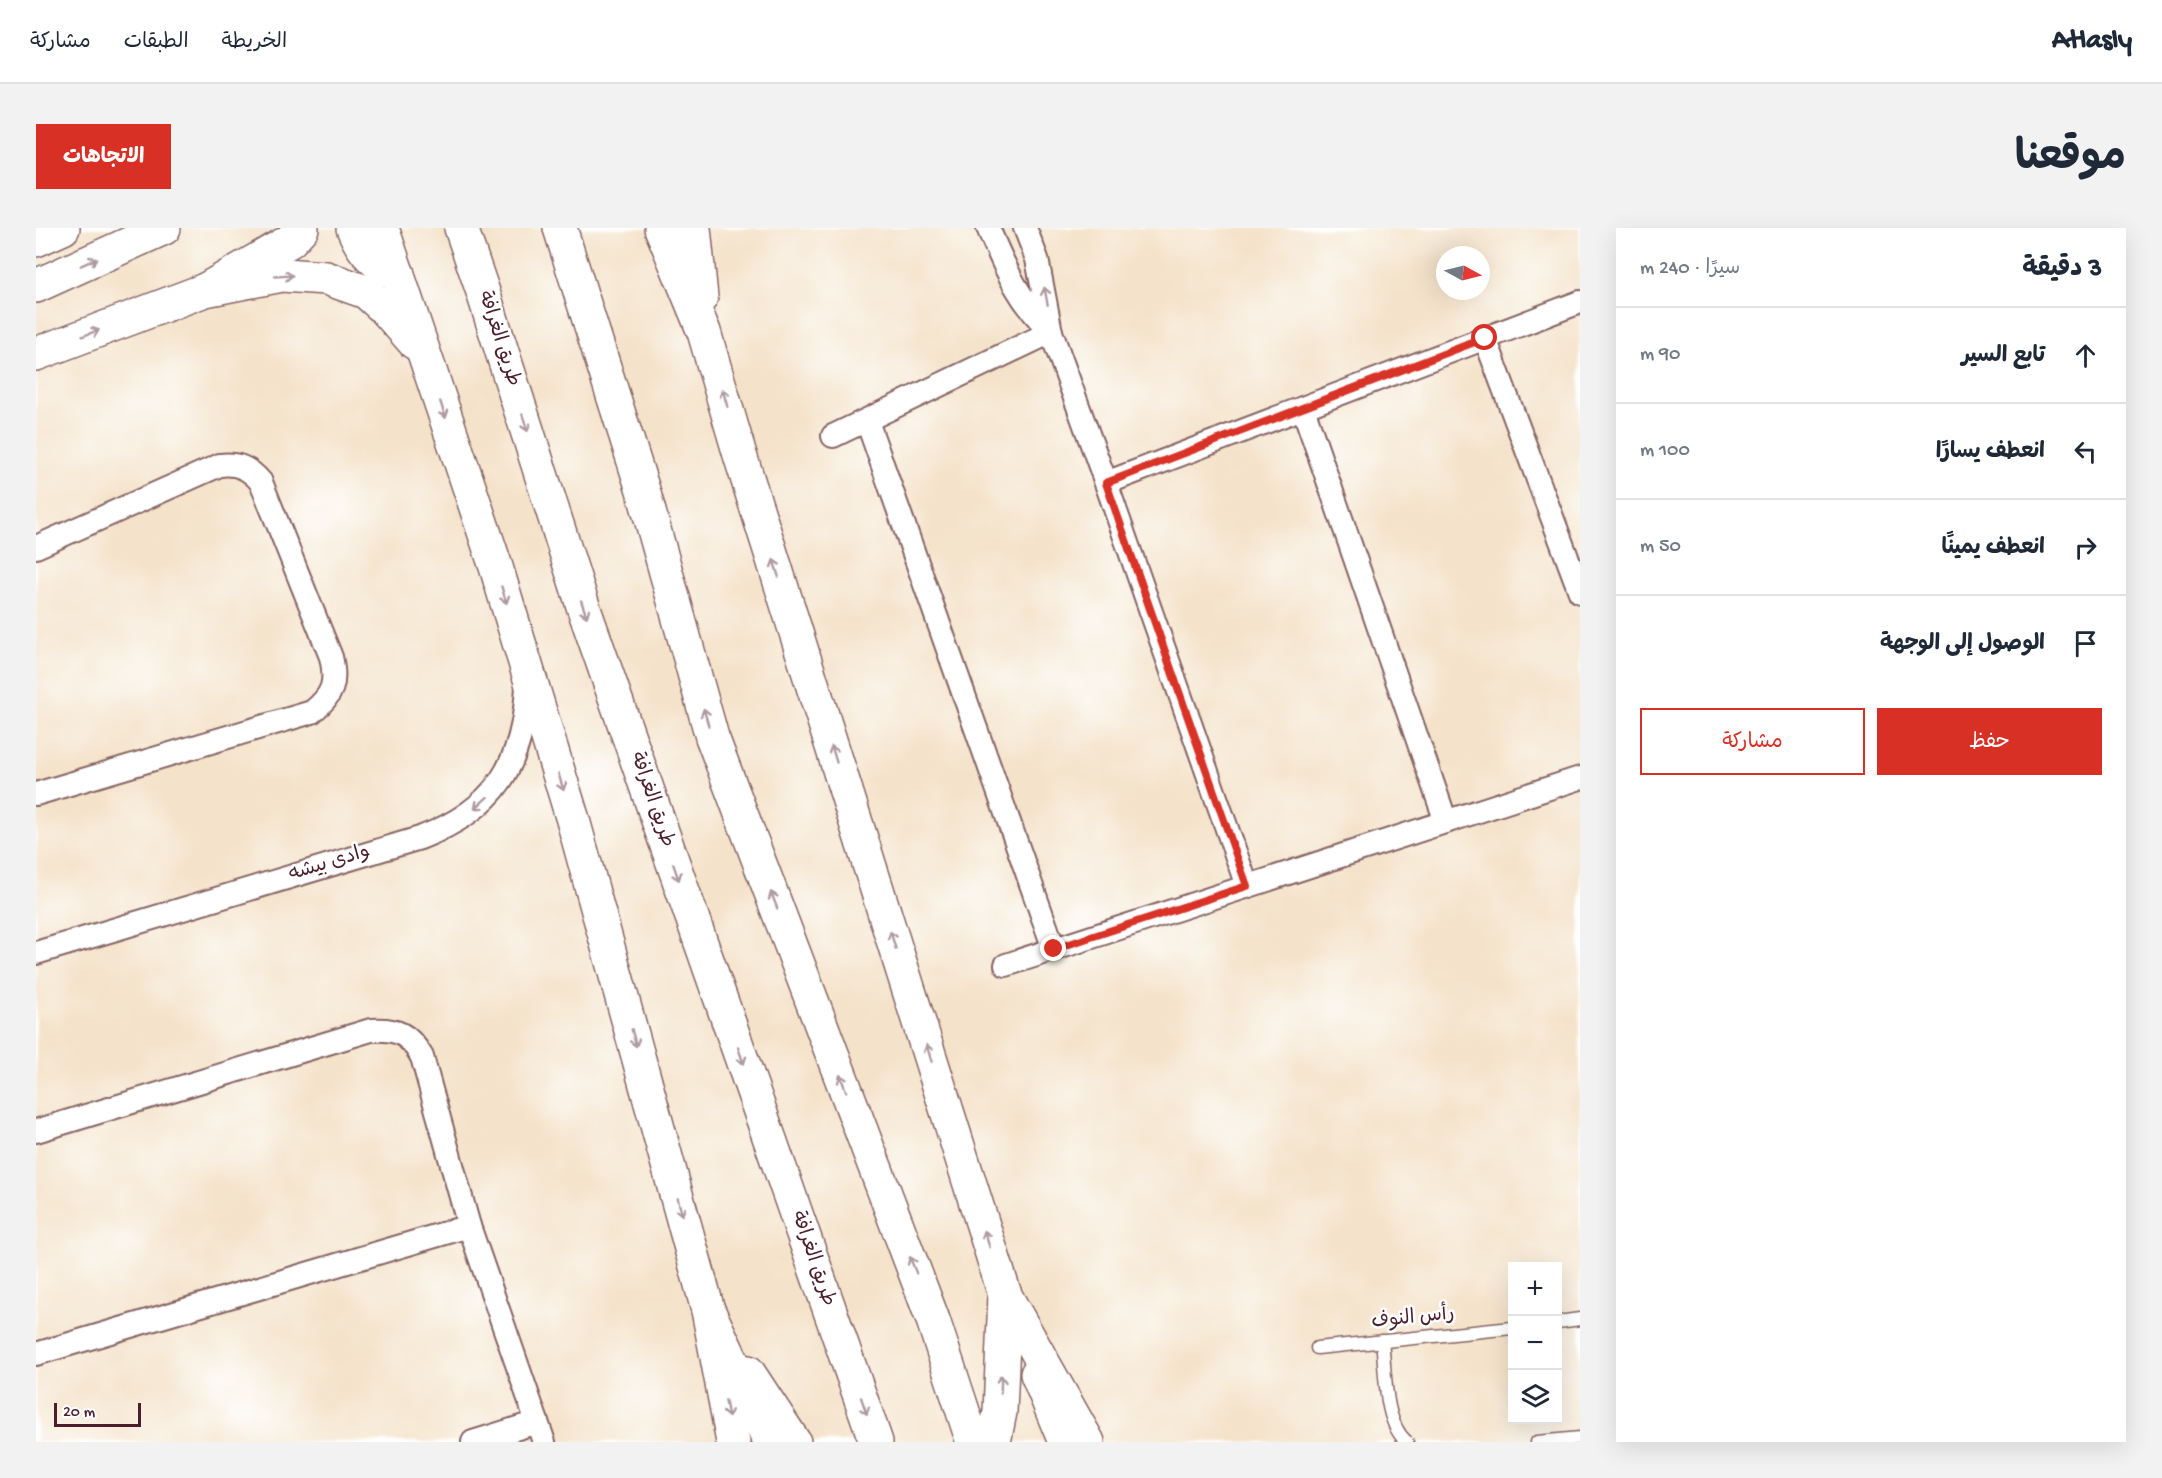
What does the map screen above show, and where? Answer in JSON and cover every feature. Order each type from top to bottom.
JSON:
[{"type":"main road","points":[[36,240],[63,228]]},
{"type":"main road","points":[[36,286],[164,228]]},
{"type":"main road","points":[[36,354],[205,290],[290,241],[302,228]]},
{"type":"main road","points":[[353,228],[366,253],[375,262],[398,274]]},
{"type":"main road","points":[[382,228],[496,567],[594,894],[708,1310],[733,1442]]},
{"type":"main road","name":"طريق الغرافة","points":[[461,228],[584,609],[876,1442]]},
{"type":"main road","points":[[560,228],[643,490],[712,737],[933,1320],[973,1442]]},
{"type":"main road","points":[[661,228],[704,332],[747,477],[1005,1295],[1065,1442]]},
{"type":"main road","points":[[694,228],[704,332]]},
{"type":"main road","points":[[205,290],[282,275],[326,278],[366,292],[387,310],[425,355]]},
{"type":"main road","points":[[994,1442],[1000,1412],[1005,1295]]},
{"type":"main road","points":[[1005,1295],[1088,1442]]},
{"type":"main road","points":[[708,1310],[770,1442]]},
{"type":"main road","points":[[708,1310],[794,1442]]},
{"type":"street","points":[[988,228],[1010,280],[1029,308],[1051,332]]},
{"type":"street","points":[[1025,228],[1037,260],[1051,332],[1247,886]]},
{"type":"street","points":[[1106,483],[1580,302]]},
{"type":"street","points":[[832,436],[1051,332]]},
{"type":"street","points":[[1485,338],[1580,592]]},
{"type":"street","points":[[1303,408],[1446,822]]},
{"type":"street","points":[[867,420],[1054,949]]},
{"type":"street","points":[[36,547],[219,465],[243,466],[261,482],[331,657],[334,672],[332,688],[324,702],[312,712],[36,794]]},
{"type":"street","name":"وادى بيشه","points":[[36,953],[420,838],[456,822],[489,796],[502,779],[520,740],[528,673]]},
{"type":"street","points":[[1006,964],[1580,778]]},
{"type":"street","points":[[36,1131],[371,1030],[387,1029],[402,1034],[414,1044],[423,1057],[469,1226],[541,1432],[473,1442]]},
{"type":"street","points":[[36,1354],[469,1226]]},
{"type":"lane","points":[[1562,1321],[1580,1319]]},
{"type":"lane","name":"رأس النوف","points":[[1317,1348],[1508,1328]]},
{"type":"lane","points":[[1383,1341],[1390,1414],[1395,1429],[1407,1442]]},
{"type":"lane","points":[[1537,1442],[1580,1438]]},
{"type":"route","points":[[1054,949],[1247,886],[1106,483],[1485,338]]}]
